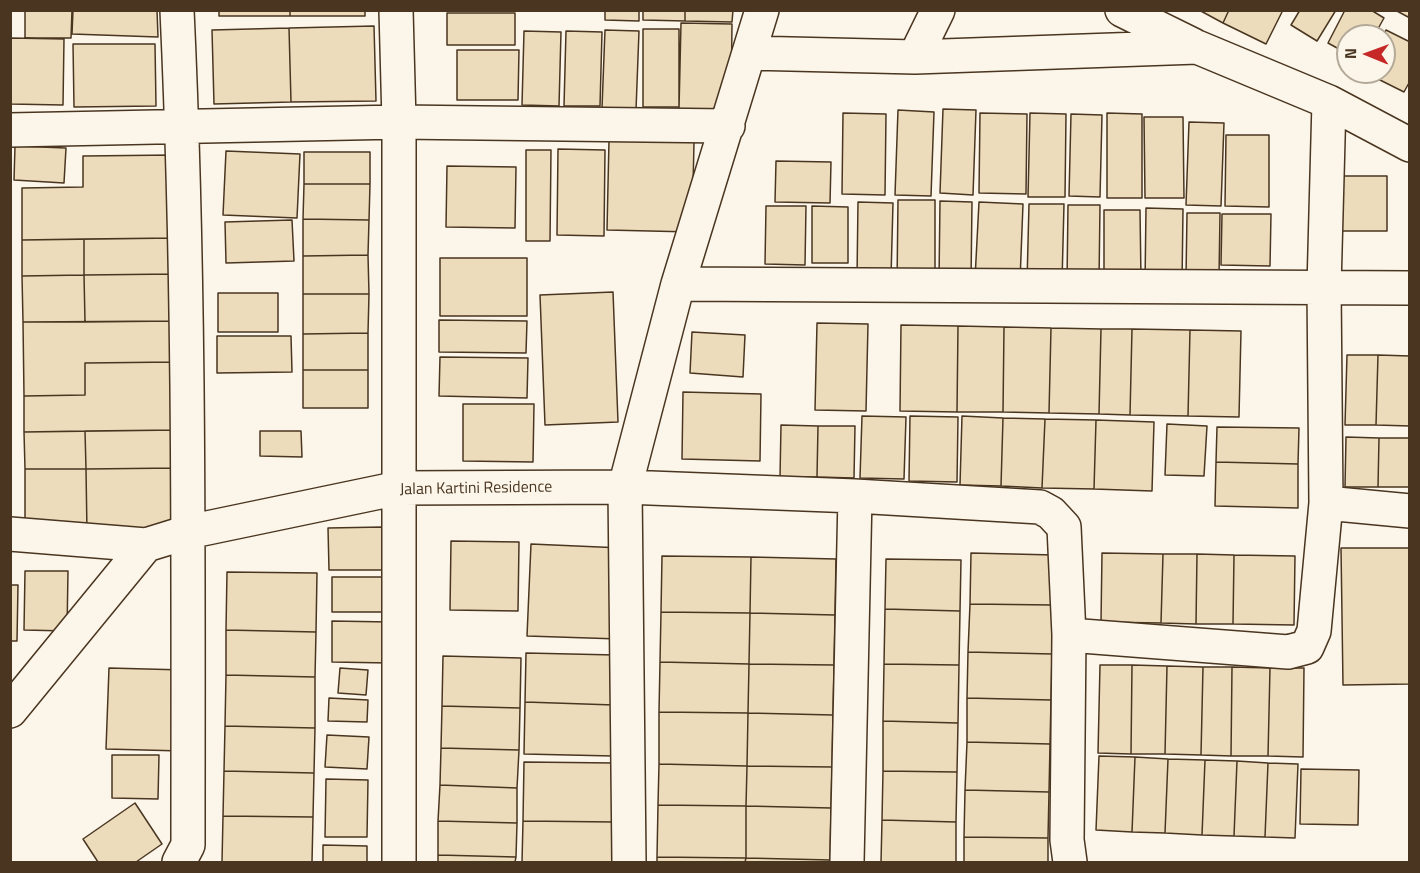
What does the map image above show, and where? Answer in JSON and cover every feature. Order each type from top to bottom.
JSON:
[{"type":"street","points":[[177,10],[183,126],[188,532],[188,845],[179,862]]},
{"type":"street","points":[[396,10],[399,122],[399,862]]},
{"type":"street","points":[[629,862],[625,488],[678,284],[762,10]]},
{"type":"street","points":[[915,57],[938,10]]},
{"type":"street","points":[[1122,10],[1197,47],[1329,102],[1410,145]]},
{"type":"street","points":[[749,53],[915,57],[1197,47]]},
{"type":"street","points":[[1069,635],[1287,652],[1307,647],[1314,632],[1326,503],[1324,287],[1329,102]]},
{"type":"street","points":[[10,130],[399,122],[728,126]]},
{"type":"street","points":[[678,284],[1410,288]]},
{"type":"street","name":"Jalan Kartini Residence","points":[[146,545],[188,532],[399,488],[625,488],[855,496],[1040,507],[1051,513],[1064,527],[1069,635],[1067,840],[1070,862]]},
{"type":"street","points":[[847,862],[855,496]]},
{"type":"street","points":[[1326,503],[1410,511]]},
{"type":"street","points":[[10,534],[146,545]]},
{"type":"street","points":[[10,711],[146,545]]},
{"type":"building","points":[[25,10],[72,10],[71,38],[25,38]]},
{"type":"building","points":[[73,10],[157,10],[158,37],[72,34]]},
{"type":"building","points":[[219,10],[290,10],[290,16],[219,16]]},
{"type":"building","points":[[290,10],[365,10],[365,16],[290,16]]},
{"type":"building","points":[[605,10],[639,10],[639,21],[605,20]]},
{"type":"building","points":[[643,10],[685,10],[685,21],[643,20]]},
{"type":"building","points":[[685,10],[733,10],[732,22],[685,21]]},
{"type":"building","points":[[1199,10],[1229,10],[1223,23]]},
{"type":"building","points":[[1229,10],[1283,10],[1266,44],[1223,23]]},
{"type":"building","points":[[1300,10],[1336,10],[1317,41],[1291,25]]},
{"type":"building","points":[[1345,10],[1371,10],[1384,18],[1381,24],[1338,24]]},
{"type":"building","points":[[1395,10],[1410,10],[1410,18]]},
{"type":"building","points":[[447,13],[515,13],[515,45],[447,45]]},
{"type":"building","points":[[681,23],[732,24],[731,110],[679,109]]},
{"type":"building","points":[[374,26],[376,101],[291,102],[289,28]]},
{"type":"building","points":[[1336,27],[1336,47],[1328,43]]},
{"type":"building","points":[[289,28],[291,102],[214,104],[212,30]]},
{"type":"building","points":[[643,29],[679,29],[679,107],[643,107]]},
{"type":"building","points":[[605,30],[639,31],[636,110],[602,108]]},
{"type":"building","points":[[524,31],[561,32],[559,106],[522,105]]},
{"type":"building","points":[[566,31],[602,32],[600,106],[564,106]]},
{"type":"building","points":[[1396,35],[1410,42],[1410,81],[1404,92],[1388,84],[1396,84]]},
{"type":"building","points":[[10,38],[64,39],[63,105],[10,104]]},
{"type":"building","points":[[73,44],[155,44],[156,106],[74,107]]},
{"type":"building","points":[[457,50],[519,50],[518,100],[457,100]]},
{"type":"building","points":[[943,109],[976,110],[973,195],[940,193]]},
{"type":"building","points":[[898,110],[934,112],[931,196],[895,195]]},
{"type":"building","points":[[843,113],[886,114],[885,195],[842,194]]},
{"type":"building","points":[[980,113],[1027,114],[1026,194],[979,193]]},
{"type":"building","points":[[1030,113],[1066,114],[1065,197],[1028,197]]},
{"type":"building","points":[[1107,113],[1142,114],[1142,198],[1107,198]]},
{"type":"building","points":[[1071,114],[1102,115],[1100,197],[1069,196]]},
{"type":"building","points":[[1144,117],[1183,117],[1184,198],[1145,198]]},
{"type":"building","points":[[1189,122],[1224,123],[1221,206],[1186,205]]},
{"type":"building","points":[[1226,135],[1269,135],[1269,207],[1225,206]]},
{"type":"building","points":[[609,140],[694,142],[692,232],[607,230]]},
{"type":"building","points":[[15,146],[66,148],[64,183],[14,180]]},
{"type":"building","points":[[558,149],[605,150],[604,236],[557,235]]},
{"type":"building","points":[[526,150],[551,150],[550,241],[526,241]]},
{"type":"building","points":[[226,151],[300,154],[297,218],[223,215]]},
{"type":"building","points":[[304,152],[370,152],[370,184],[304,184]]},
{"type":"building","points":[[174,155],[175,238],[22,240],[22,188],[83,187],[83,156]]},
{"type":"building","points":[[776,161],[831,162],[830,203],[775,202]]},
{"type":"building","points":[[447,166],[516,167],[515,228],[446,227]]},
{"type":"building","points":[[1342,176],[1387,176],[1387,231],[1342,231]]},
{"type":"building","points":[[304,184],[370,184],[369,220],[303,219]]},
{"type":"building","points":[[898,200],[935,200],[935,285],[897,284]]},
{"type":"building","points":[[940,201],[972,202],[971,281],[939,280]]},
{"type":"building","points":[[858,202],[893,203],[891,277],[857,277]]},
{"type":"building","points":[[979,202],[1023,204],[1020,281],[975,279]]},
{"type":"building","points":[[1029,204],[1064,204],[1062,282],[1027,282]]},
{"type":"building","points":[[1068,205],[1100,205],[1099,282],[1067,282]]},
{"type":"building","points":[[766,206],[806,206],[805,265],[765,264]]},
{"type":"building","points":[[812,206],[848,207],[848,263],[812,263]]},
{"type":"building","points":[[1146,208],[1183,209],[1182,284],[1145,284]]},
{"type":"building","points":[[1104,210],[1140,210],[1141,280],[1104,280]]},
{"type":"building","points":[[1187,213],[1220,213],[1219,278],[1186,277]]},
{"type":"building","points":[[1222,214],[1271,214],[1270,266],[1221,265]]},
{"type":"building","points":[[303,219],[369,220],[368,255],[303,256]]},
{"type":"building","points":[[292,220],[294,261],[226,263],[225,222]]},
{"type":"building","points":[[175,238],[175,274],[84,275],[84,239]]},
{"type":"building","points":[[84,239],[84,275],[22,276],[22,240]]},
{"type":"building","points":[[368,255],[369,294],[303,294],[303,256]]},
{"type":"building","points":[[440,258],[527,258],[527,316],[440,316]]},
{"type":"building","points":[[175,274],[175,321],[85,322],[84,275]]},
{"type":"building","points":[[84,275],[85,322],[23,322],[22,276]]},
{"type":"building","points":[[613,292],[618,422],[545,425],[540,295]]},
{"type":"building","points":[[218,293],[278,293],[278,332],[218,332]]},
{"type":"building","points":[[303,294],[369,294],[368,333],[303,334]]},
{"type":"building","points":[[439,320],[527,321],[526,353],[439,352]]},
{"type":"building","points":[[175,321],[176,362],[85,363],[85,395],[24,396],[23,322]]},
{"type":"building","points":[[817,323],[868,324],[866,411],[815,410]]},
{"type":"building","points":[[901,325],[958,326],[957,412],[900,411]]},
{"type":"building","points":[[958,326],[1004,327],[1003,412],[957,412]]},
{"type":"building","points":[[1004,327],[1051,328],[1049,413],[1003,412]]},
{"type":"building","points":[[1051,328],[1101,329],[1099,414],[1049,413]]},
{"type":"building","points":[[1101,329],[1132,329],[1130,415],[1099,414]]},
{"type":"building","points":[[1132,329],[1190,330],[1188,416],[1130,415]]},
{"type":"building","points":[[1190,330],[1241,331],[1239,417],[1188,416]]},
{"type":"building","points":[[692,332],[745,335],[743,377],[690,373]]},
{"type":"building","points":[[368,333],[368,370],[303,370],[303,334]]},
{"type":"building","points":[[217,336],[291,336],[292,372],[217,373]]},
{"type":"building","points":[[1347,355],[1378,355],[1376,425],[1345,425]]},
{"type":"building","points":[[1378,355],[1410,356],[1410,426],[1376,425]]},
{"type":"building","points":[[440,357],[528,358],[527,398],[439,396]]},
{"type":"building","points":[[176,362],[177,430],[24,432],[24,396],[85,395],[85,363]]},
{"type":"building","points":[[303,370],[368,370],[368,408],[303,408]]},
{"type":"building","points":[[683,392],[761,394],[760,461],[682,459]]},
{"type":"building","points":[[463,404],[534,404],[533,462],[463,461]]},
{"type":"building","points":[[862,416],[906,417],[904,479],[860,478]]},
{"type":"building","points":[[910,416],[958,417],[957,482],[909,481]]},
{"type":"building","points":[[962,416],[1003,418],[1001,486],[960,485]]},
{"type":"building","points":[[1003,418],[1045,419],[1042,488],[1001,486]]},
{"type":"building","points":[[1045,419],[1096,420],[1094,489],[1042,488]]},
{"type":"building","points":[[1096,420],[1154,422],[1152,491],[1094,489]]},
{"type":"building","points":[[1167,424],[1207,426],[1204,476],[1165,475]]},
{"type":"building","points":[[781,425],[818,426],[817,477],[780,477]]},
{"type":"building","points":[[818,426],[855,426],[854,478],[817,477]]},
{"type":"building","points":[[1217,427],[1299,428],[1298,464],[1216,462]]},
{"type":"building","points":[[177,430],[177,468],[86,469],[85,431]]},
{"type":"building","points":[[85,431],[86,469],[25,469],[24,432]]},
{"type":"building","points":[[260,431],[301,431],[302,457],[260,456]]},
{"type":"building","points":[[1346,437],[1379,438],[1378,487],[1345,487]]},
{"type":"building","points":[[1379,438],[1410,438],[1410,487],[1378,487]]},
{"type":"building","points":[[1216,462],[1298,464],[1298,508],[1215,506]]},
{"type":"building","points":[[177,468],[177,532],[87,533],[86,469]]},
{"type":"building","points":[[25,469],[86,469],[87,533],[25,534]]},
{"type":"building","points":[[383,527],[383,570],[329,570],[328,528]]},
{"type":"building","points":[[451,541],[519,542],[518,611],[450,610]]},
{"type":"building","points":[[531,544],[622,548],[619,639],[527,636]]},
{"type":"building","points":[[1341,548],[1410,548],[1410,684],[1343,685]]},
{"type":"building","points":[[971,553],[1054,555],[1053,605],[970,604]]},
{"type":"building","points":[[1102,553],[1163,554],[1161,623],[1101,622]]},
{"type":"building","points":[[1163,554],[1197,554],[1196,624],[1161,623]]},
{"type":"building","points":[[1197,554],[1234,555],[1233,624],[1196,624]]},
{"type":"building","points":[[1234,555],[1295,556],[1294,625],[1233,624]]},
{"type":"building","points":[[662,556],[751,557],[750,613],[661,612]]},
{"type":"building","points":[[751,557],[836,559],[835,615],[750,613]]},
{"type":"building","points":[[886,559],[961,560],[960,611],[885,609]]},
{"type":"building","points":[[25,571],[68,571],[67,631],[24,630]]},
{"type":"building","points":[[227,572],[317,573],[316,632],[226,630]]},
{"type":"building","points":[[332,577],[389,577],[389,612],[332,612]]},
{"type":"building","points":[[10,585],[18,585],[17,641],[10,641]]},
{"type":"building","points":[[970,604],[1053,605],[1052,654],[968,652]]},
{"type":"building","points":[[885,609],[960,611],[959,665],[884,664]]},
{"type":"building","points":[[661,612],[750,613],[749,664],[660,662]]},
{"type":"building","points":[[750,613],[835,615],[834,665],[749,664]]},
{"type":"building","points":[[332,621],[390,622],[389,663],[332,662]]},
{"type":"building","points":[[226,630],[316,632],[315,677],[226,675]]},
{"type":"building","points":[[968,652],[1052,654],[1051,700],[967,698]]},
{"type":"building","points":[[526,653],[615,655],[614,705],[525,702]]},
{"type":"building","points":[[443,656],[521,658],[520,708],[442,706]]},
{"type":"building","points":[[660,662],[749,664],[748,713],[659,712]]},
{"type":"building","points":[[749,664],[834,665],[833,715],[748,713]]},
{"type":"building","points":[[884,664],[959,665],[958,723],[883,721]]},
{"type":"building","points":[[1100,665],[1132,665],[1131,754],[1098,753]]},
{"type":"building","points":[[1132,665],[1167,666],[1165,754],[1131,754]]},
{"type":"building","points":[[1167,666],[1203,667],[1201,755],[1165,754]]},
{"type":"building","points":[[1203,667],[1232,667],[1231,756],[1201,755]]},
{"type":"building","points":[[1232,667],[1270,668],[1268,756],[1231,756]]},
{"type":"building","points":[[109,668],[184,670],[182,751],[106,749]]},
{"type":"building","points":[[340,668],[368,670],[366,695],[338,693]]},
{"type":"building","points":[[1270,668],[1304,668],[1303,757],[1268,756]]},
{"type":"building","points":[[226,675],[315,677],[315,728],[225,726]]},
{"type":"building","points":[[329,698],[368,700],[367,722],[328,721]]},
{"type":"building","points":[[967,698],[1051,700],[1050,744],[967,742]]},
{"type":"building","points":[[525,702],[614,705],[613,756],[524,754]]},
{"type":"building","points":[[442,706],[520,708],[519,750],[441,748]]},
{"type":"building","points":[[659,712],[748,713],[747,766],[659,764]]},
{"type":"building","points":[[748,713],[833,715],[832,767],[747,766]]},
{"type":"building","points":[[883,721],[958,723],[957,772],[883,771]]},
{"type":"building","points":[[225,726],[315,728],[314,773],[224,771]]},
{"type":"building","points":[[327,735],[369,737],[367,769],[325,767]]},
{"type":"building","points":[[967,742],[1050,744],[1049,792],[965,790]]},
{"type":"building","points":[[441,748],[519,750],[517,788],[440,785]]},
{"type":"building","points":[[112,755],[159,755],[158,799],[112,798]]},
{"type":"building","points":[[1099,756],[1135,757],[1132,832],[1096,830]]},
{"type":"building","points":[[1135,757],[1168,759],[1165,833],[1132,832]]},
{"type":"building","points":[[1168,759],[1205,760],[1202,835],[1165,833]]},
{"type":"building","points":[[1205,760],[1237,761],[1234,836],[1202,835]]},
{"type":"building","points":[[1237,761],[1268,763],[1265,837],[1234,836]]},
{"type":"building","points":[[524,762],[615,763],[614,822],[523,821]]},
{"type":"building","points":[[1268,763],[1298,764],[1295,838],[1265,837]]},
{"type":"building","points":[[659,764],[747,766],[746,806],[658,805]]},
{"type":"building","points":[[747,766],[832,767],[831,808],[746,806]]},
{"type":"building","points":[[1301,769],[1359,770],[1358,825],[1300,824]]},
{"type":"building","points":[[224,771],[314,773],[313,817],[223,816]]},
{"type":"building","points":[[883,771],[957,772],[956,822],[882,820]]},
{"type":"building","points":[[326,779],[368,780],[367,837],[325,837]]},
{"type":"building","points":[[440,785],[517,788],[517,823],[438,821]]},
{"type":"building","points":[[965,790],[1049,792],[1048,838],[964,837]]},
{"type":"building","points":[[135,803],[162,844],[136,862],[98,862],[83,839]]},
{"type":"building","points":[[658,805],[746,806],[746,858],[657,857]]},
{"type":"building","points":[[746,806],[831,808],[830,860],[746,858]]},
{"type":"building","points":[[223,816],[313,817],[312,862],[222,862]]},
{"type":"building","points":[[882,820],[956,822],[956,862],[881,862]]},
{"type":"building","points":[[438,821],[517,823],[516,857],[438,855]]},
{"type":"building","points":[[523,821],[614,822],[613,862],[522,862]]},
{"type":"building","points":[[964,837],[1048,838],[1048,862],[964,862]]},
{"type":"building","points":[[323,845],[367,846],[367,862],[323,862]]},
{"type":"building","points":[[438,855],[516,857],[515,862],[438,862]]},
{"type":"building","points":[[657,857],[746,858],[745,862],[657,862]]},
{"type":"building","points":[[746,858],[830,860],[830,862],[745,862]]}]
